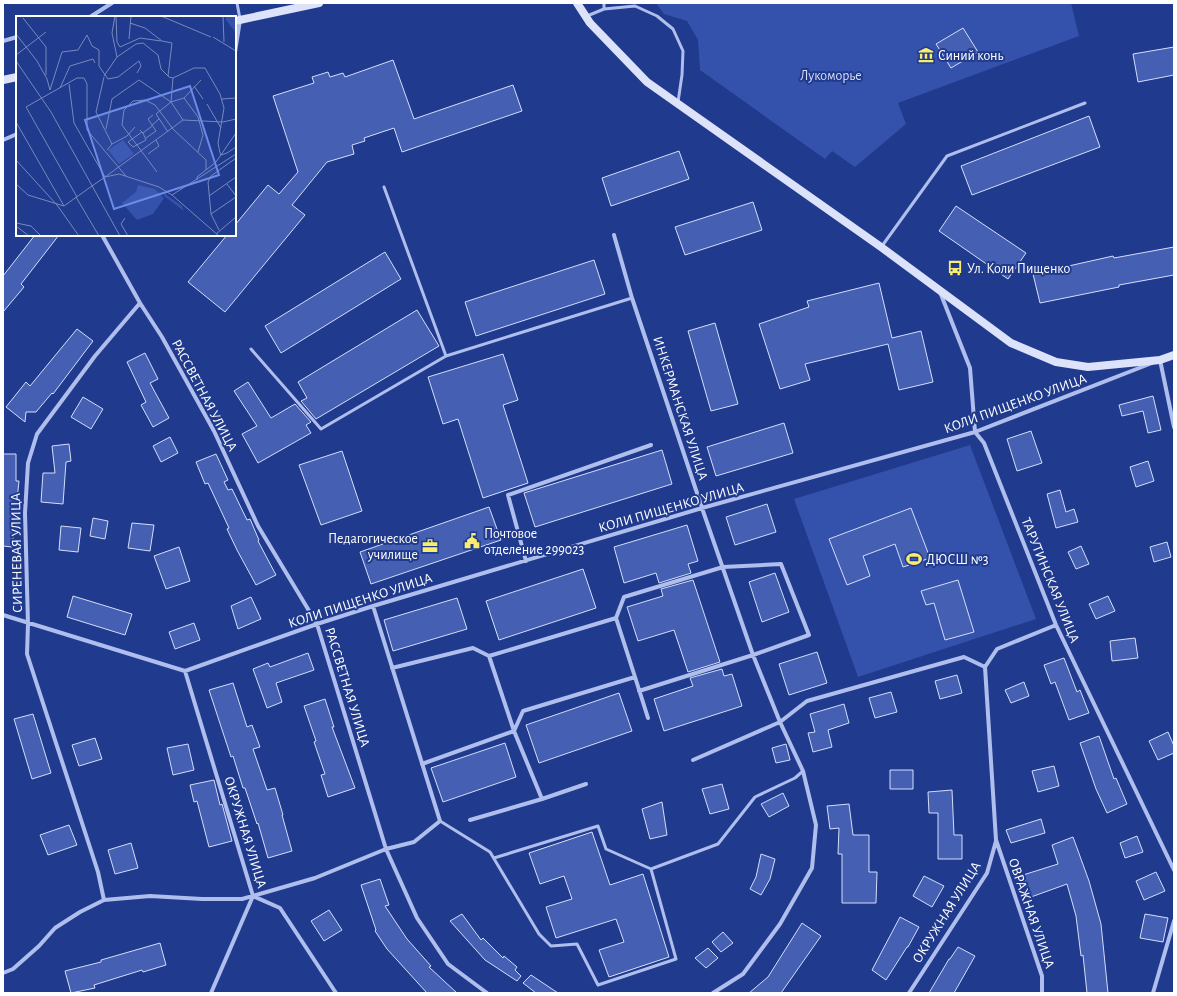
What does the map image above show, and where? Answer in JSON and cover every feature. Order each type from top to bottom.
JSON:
[{"type":"main road","points":[[237,20],[320,3]]},
{"type":"main road","points":[[577,3],[590,23],[648,82],[882,247],[1011,343],[1056,362],[1088,367],[1160,360],[1174,355]]},
{"type":"main road","points":[[3,80],[16,77]]},
{"type":"street","points":[[92,16],[112,3]]},
{"type":"street","points":[[236,36],[237,20]]},
{"type":"street","points":[[3,41],[16,37]]},
{"type":"street","points":[[3,140],[16,134]]},
{"type":"street","name":"ИНКЕРМАНСКАЯ УЛИЦА","points":[[614,235],[632,298],[702,508],[753,655],[780,722]]},
{"type":"street","name":"РАССВЕТНАЯ УЛИЦА","points":[[103,236],[140,303],[162,337],[214,431],[258,526],[317,624],[386,849],[417,918],[448,964],[487,993]]},
{"type":"street","name":"ТАРУТИНСКАЯ УЛИЦА","points":[[938,289],[970,368],[975,432],[984,443],[1056,625],[1174,870]]},
{"type":"street","name":"СИРЕНЕВАЯ УЛИЦА","points":[[104,900],[98,872],[27,654],[28,624],[25,513],[28,463],[37,434],[95,356],[140,303]]},
{"type":"street","points":[[1160,360],[1174,427]]},
{"type":"street","name":"КОЛИ ПИЩЕНКО УЛИЦА","points":[[185,671],[317,624],[373,606],[702,508],[975,432],[1160,360]]},
{"type":"street","points":[[526,561],[508,495],[651,445]]},
{"type":"street","points":[[639,691],[753,655],[808,635],[782,564],[723,567],[624,597],[616,618],[634,677],[648,718]]},
{"type":"street","points":[[3,973],[13,969],[39,946],[55,928],[80,912],[104,900],[150,896],[202,899],[242,899],[315,878],[386,849],[414,842],[440,821],[373,606]]},
{"type":"street","points":[[3,615],[28,624],[185,671]]},
{"type":"street","points":[[488,656],[616,618]]},
{"type":"street","points":[[996,840],[985,667],[997,649],[1056,625]]},
{"type":"street","points":[[392,668],[473,648],[488,656],[514,732],[542,799]]},
{"type":"street","points":[[693,760],[780,722],[807,701],[964,657],[985,667]]},
{"type":"street","name":"ОКРУЖНАЯ УЛИЦА","points":[[185,671],[253,896],[280,908],[336,993]]},
{"type":"street","points":[[422,764],[514,732],[523,711],[634,677]]},
{"type":"street","points":[[713,993],[743,974],[780,924],[812,868],[816,825],[803,771],[780,722]]},
{"type":"street","points":[[470,820],[542,799],[586,784]]},
{"type":"street","name":"ОКРУЖНАЯ УЛИЦА","points":[[909,993],[987,873],[996,840]]},
{"type":"street","name":"ОВРАЖНАЯ УЛИЦА","points":[[996,840],[1042,976],[1042,993]]},
{"type":"street","points":[[211,993],[253,896]]},
{"type":"street","points":[[1153,993],[1174,921]]},
{"type":"lane","points":[[237,3],[237,20]]},
{"type":"lane","points":[[604,3],[604,9]]},
{"type":"lane","points":[[586,17],[604,9],[635,6],[656,16],[673,29],[683,51],[682,76],[678,104]]},
{"type":"lane","points":[[882,247],[947,156],[1085,103]]},
{"type":"lane","points":[[384,187],[446,356]]},
{"type":"lane","points":[[250,349],[321,429],[446,356],[632,298]]},
{"type":"lane","points":[[494,858],[598,826],[606,849],[651,869],[718,844],[755,797],[795,778],[803,771]]},
{"type":"lane","points":[[440,821],[490,852],[539,934],[551,946],[577,944],[598,985],[676,960],[651,869]]},
{"type":"green space","name":"Лукоморье","points":[[656,3],[1071,3],[1079,36],[898,103],[906,124],[855,167],[832,151],[825,159],[700,70],[698,40],[687,21],[664,14]]},
{"type":"green space","name":"ДЮСШ №3","points":[[970,445],[1036,619],[858,677],[794,499]]},
{"type":"building","points":[[963,28],[978,52],[951,68],[936,44]]},
{"type":"building","points":[[1174,47],[1174,75],[1138,82],[1133,54]]},
{"type":"building","points":[[393,60],[414,119],[513,85],[522,111],[402,152],[394,128],[364,138],[365,141],[352,145],[354,154],[327,162],[292,205],[305,215],[225,312],[188,282],[226,236],[236,236],[236,224],[268,185],[279,194],[298,172],[273,96],[314,83],[312,77],[328,72],[330,77],[343,73],[345,77]]},
{"type":"building","points":[[1089,116],[1100,147],[972,195],[961,166]]},
{"type":"building","points":[[679,151],[689,179],[611,206],[602,178]]},
{"type":"building","points":[[753,202],[762,230],[685,255],[675,227]]},
{"type":"building","points":[[956,206],[1026,253],[1008,279],[939,231]]},
{"type":"building","points":[[34,236],[58,236],[21,284],[24,287],[3,312],[3,276]]},
{"type":"building","points":[[1174,247],[1174,275],[1119,285],[1119,287],[1040,303],[1033,274],[1113,256],[1114,258]]},
{"type":"building","points":[[385,252],[401,279],[281,353],[265,326]]},
{"type":"building","points":[[594,260],[605,294],[476,336],[465,302]]},
{"type":"building","points":[[879,283],[892,338],[921,331],[933,382],[899,390],[888,344],[805,364],[810,380],[780,389],[759,324],[809,307],[807,301]]},
{"type":"building","points":[[417,310],[439,346],[316,419],[301,401],[307,398],[298,382]]},
{"type":"building","points":[[715,323],[738,404],[711,411],[688,331]]},
{"type":"building","points":[[77,329],[93,341],[53,394],[52,393],[36,412],[26,412],[25,422],[6,407],[26,382],[30,386]]},
{"type":"building","points":[[145,353],[158,379],[150,383],[169,418],[153,427],[141,405],[146,402],[127,362]]},
{"type":"building","points":[[503,354],[518,400],[503,405],[528,483],[483,498],[458,419],[443,424],[428,377]]},
{"type":"building","points":[[248,382],[271,418],[295,404],[311,422],[306,425],[311,433],[258,463],[242,434],[257,426],[234,391]]},
{"type":"building","points":[[1153,396],[1161,430],[1148,433],[1143,411],[1122,416],[1119,405]]},
{"type":"building","points":[[83,397],[103,409],[91,429],[71,417]]},
{"type":"building","points":[[784,423],[793,453],[716,476],[707,447]]},
{"type":"building","points":[[1031,431],[1042,463],[1017,471],[1007,439]]},
{"type":"building","points":[[170,437],[178,453],[161,462],[153,446]]},
{"type":"building","points":[[69,444],[71,461],[66,462],[63,504],[41,502],[43,473],[55,473],[52,446]]},
{"type":"building","points":[[662,450],[672,484],[535,527],[524,493]]},
{"type":"building","points":[[342,451],[362,511],[321,525],[299,465]]},
{"type":"building","points":[[3,454],[16,454],[16,481],[19,481],[12,547],[3,546]]},
{"type":"building","points":[[216,454],[228,480],[224,482],[228,490],[232,489],[247,520],[250,519],[259,540],[258,541],[276,575],[256,585],[237,550],[227,529],[229,528],[208,483],[205,484],[196,462]]},
{"type":"building","points":[[1148,461],[1154,481],[1136,487],[1130,467]]},
{"type":"building","points":[[1060,490],[1066,512],[1074,509],[1078,522],[1056,528],[1047,494]]},
{"type":"building","points":[[767,504],[776,532],[735,545],[726,517]]},
{"type":"building","name":"Педагогическое училище","points":[[489,507],[501,540],[371,584],[360,552]]},
{"type":"building","points":[[911,508],[930,558],[903,567],[895,544],[863,556],[870,576],[847,585],[829,539]]},
{"type":"building","points":[[93,518],[108,521],[105,539],[90,536]]},
{"type":"building","points":[[132,523],[154,525],[150,551],[128,548]]},
{"type":"building","points":[[687,525],[698,561],[688,564],[691,573],[659,583],[656,573],[624,583],[614,547]]},
{"type":"building","points":[[61,526],[81,528],[78,552],[59,550]]},
{"type":"building","points":[[1167,542],[1171,557],[1154,562],[1150,547]]},
{"type":"building","points":[[1081,546],[1089,564],[1076,569],[1068,552]]},
{"type":"building","points":[[179,547],[190,581],[166,589],[154,556]]},
{"type":"building","points":[[583,569],[596,608],[499,640],[486,601]]},
{"type":"building","points":[[775,573],[789,612],[762,622],[749,582]]},
{"type":"building","points":[[693,580],[720,662],[688,672],[674,630],[638,641],[627,607],[663,596],[661,589]]},
{"type":"building","points":[[958,580],[974,632],[945,640],[934,603],[926,605],[921,591]]},
{"type":"building","points":[[73,596],[132,614],[125,635],[67,617]]},
{"type":"building","points":[[1108,596],[1115,611],[1096,619],[1089,604]]},
{"type":"building","points":[[251,597],[261,619],[238,629],[231,606]]},
{"type":"building","points":[[457,598],[467,629],[393,651],[384,620]]},
{"type":"building","points":[[194,623],[200,640],[175,649],[169,632]]},
{"type":"building","points":[[1135,638],[1138,658],[1112,661],[1110,641]]},
{"type":"building","points":[[817,652],[827,683],[789,695],[779,664]]},
{"type":"building","points":[[308,653],[314,670],[276,683],[282,702],[267,708],[253,669],[268,663],[270,667]]},
{"type":"building","points":[[1064,658],[1077,692],[1080,690],[1089,713],[1069,720],[1055,682],[1051,684],[1044,665]]},
{"type":"building","points":[[722,669],[724,676],[732,674],[742,706],[664,731],[654,699],[693,686],[690,678]]},
{"type":"building","points":[[957,675],[962,693],[940,699],[935,681]]},
{"type":"building","points":[[1024,682],[1029,696],[1011,703],[1005,690]]},
{"type":"building","points":[[233,683],[247,727],[252,725],[260,747],[253,749],[267,790],[275,788],[292,851],[268,858],[258,823],[257,824],[245,788],[243,788],[233,756],[231,757],[209,690]]},
{"type":"building","points":[[891,692],[897,712],[875,718],[869,698]]},
{"type":"building","points":[[619,693],[632,731],[539,763],[526,725]]},
{"type":"building","points":[[325,699],[334,727],[332,727],[355,788],[328,797],[321,775],[325,774],[304,706]]},
{"type":"building","points":[[844,704],[849,723],[828,730],[832,747],[813,752],[808,733],[815,732],[810,714]]},
{"type":"building","points":[[33,714],[51,773],[32,779],[14,719]]},
{"type":"building","points":[[1168,732],[1174,746],[1174,753],[1158,760],[1149,741]]},
{"type":"building","points":[[1099,736],[1114,779],[1116,778],[1127,804],[1107,813],[1096,789],[1080,743]]},
{"type":"building","points":[[95,738],[102,759],[79,766],[72,745]]},
{"type":"building","points":[[505,743],[516,777],[443,802],[431,768]]},
{"type":"building","points":[[188,744],[194,770],[173,775],[167,748]]},
{"type":"building","points":[[786,744],[790,760],[776,763],[772,748]]},
{"type":"building","points":[[1054,766],[1059,786],[1038,792],[1032,771]]},
{"type":"building","points":[[890,770],[913,770],[913,789],[890,789]]},
{"type":"building","points":[[214,780],[220,805],[222,804],[232,841],[209,847],[197,801],[194,802],[190,785]]},
{"type":"building","points":[[722,784],[729,809],[710,814],[702,789]]},
{"type":"building","points":[[952,790],[954,835],[962,835],[962,859],[938,859],[938,813],[929,813],[928,792]]},
{"type":"building","points":[[783,793],[789,806],[769,817],[761,804]]},
{"type":"building","points":[[662,802],[667,835],[650,839],[642,809]]},
{"type":"building","points":[[849,804],[853,835],[869,835],[869,872],[877,872],[876,903],[842,903],[842,854],[838,854],[839,828],[830,829],[827,806]]},
{"type":"building","points":[[1041,819],[1045,833],[1011,843],[1006,830]]},
{"type":"building","points":[[69,825],[77,845],[48,855],[40,835]]},
{"type":"building","points":[[592,832],[610,885],[643,874],[669,957],[609,977],[599,950],[624,942],[616,919],[556,938],[546,907],[572,899],[564,876],[540,884],[529,853]]},
{"type":"building","points":[[1137,836],[1143,852],[1125,858],[1120,843]]},
{"type":"building","points":[[1073,837],[1089,881],[1101,924],[1108,993],[1087,993],[1083,955],[1081,956],[1076,916],[1067,884],[1031,897],[1023,875],[1058,864],[1052,845]]},
{"type":"building","points":[[131,843],[138,868],[115,874],[108,850]]},
{"type":"building","points":[[761,854],[775,859],[770,879],[761,895],[750,889],[756,877]]},
{"type":"building","points":[[1156,872],[1165,891],[1144,900],[1136,881]]},
{"type":"building","points":[[924,876],[944,886],[932,907],[913,896]]},
{"type":"building","points":[[380,879],[389,905],[385,906],[407,939],[431,966],[429,967],[457,993],[427,993],[387,949],[375,931],[376,930],[361,885]]},
{"type":"building","points":[[329,910],[342,930],[324,941],[311,921]]},
{"type":"building","points":[[462,914],[481,940],[483,938],[503,958],[504,956],[517,967],[515,970],[521,976],[517,981],[485,960],[450,921]]},
{"type":"building","points":[[1145,914],[1168,918],[1163,942],[1140,938]]},
{"type":"building","points":[[900,917],[919,927],[908,947],[886,980],[872,970]]},
{"type":"building","points":[[802,923],[821,936],[781,993],[749,993],[768,977]]},
{"type":"building","points":[[723,932],[733,943],[721,952],[712,942]]},
{"type":"building","points":[[160,943],[166,965],[143,972],[142,970],[94,985],[95,988],[71,993],[65,971],[101,962],[101,960]]},
{"type":"building","points":[[958,947],[975,956],[954,993],[929,993],[949,959]]},
{"type":"building","points":[[708,948],[718,958],[706,968],[695,958]]},
{"type":"building","points":[[531,975],[558,993],[536,993],[523,983]]},
{"type":"place","name":"Синий конь","points":[[926,55]]},
{"type":"place","name":"Ул. Коли Пищенко","points":[[955,268]]},
{"type":"place","name":"Почтовое отделение 299023","points":[[472,541]]},
{"type":"place","name":"Педагогическое училище","points":[[430,546]]},
{"type":"place","name":"ДЮСШ №3","points":[[914,559]]}]
